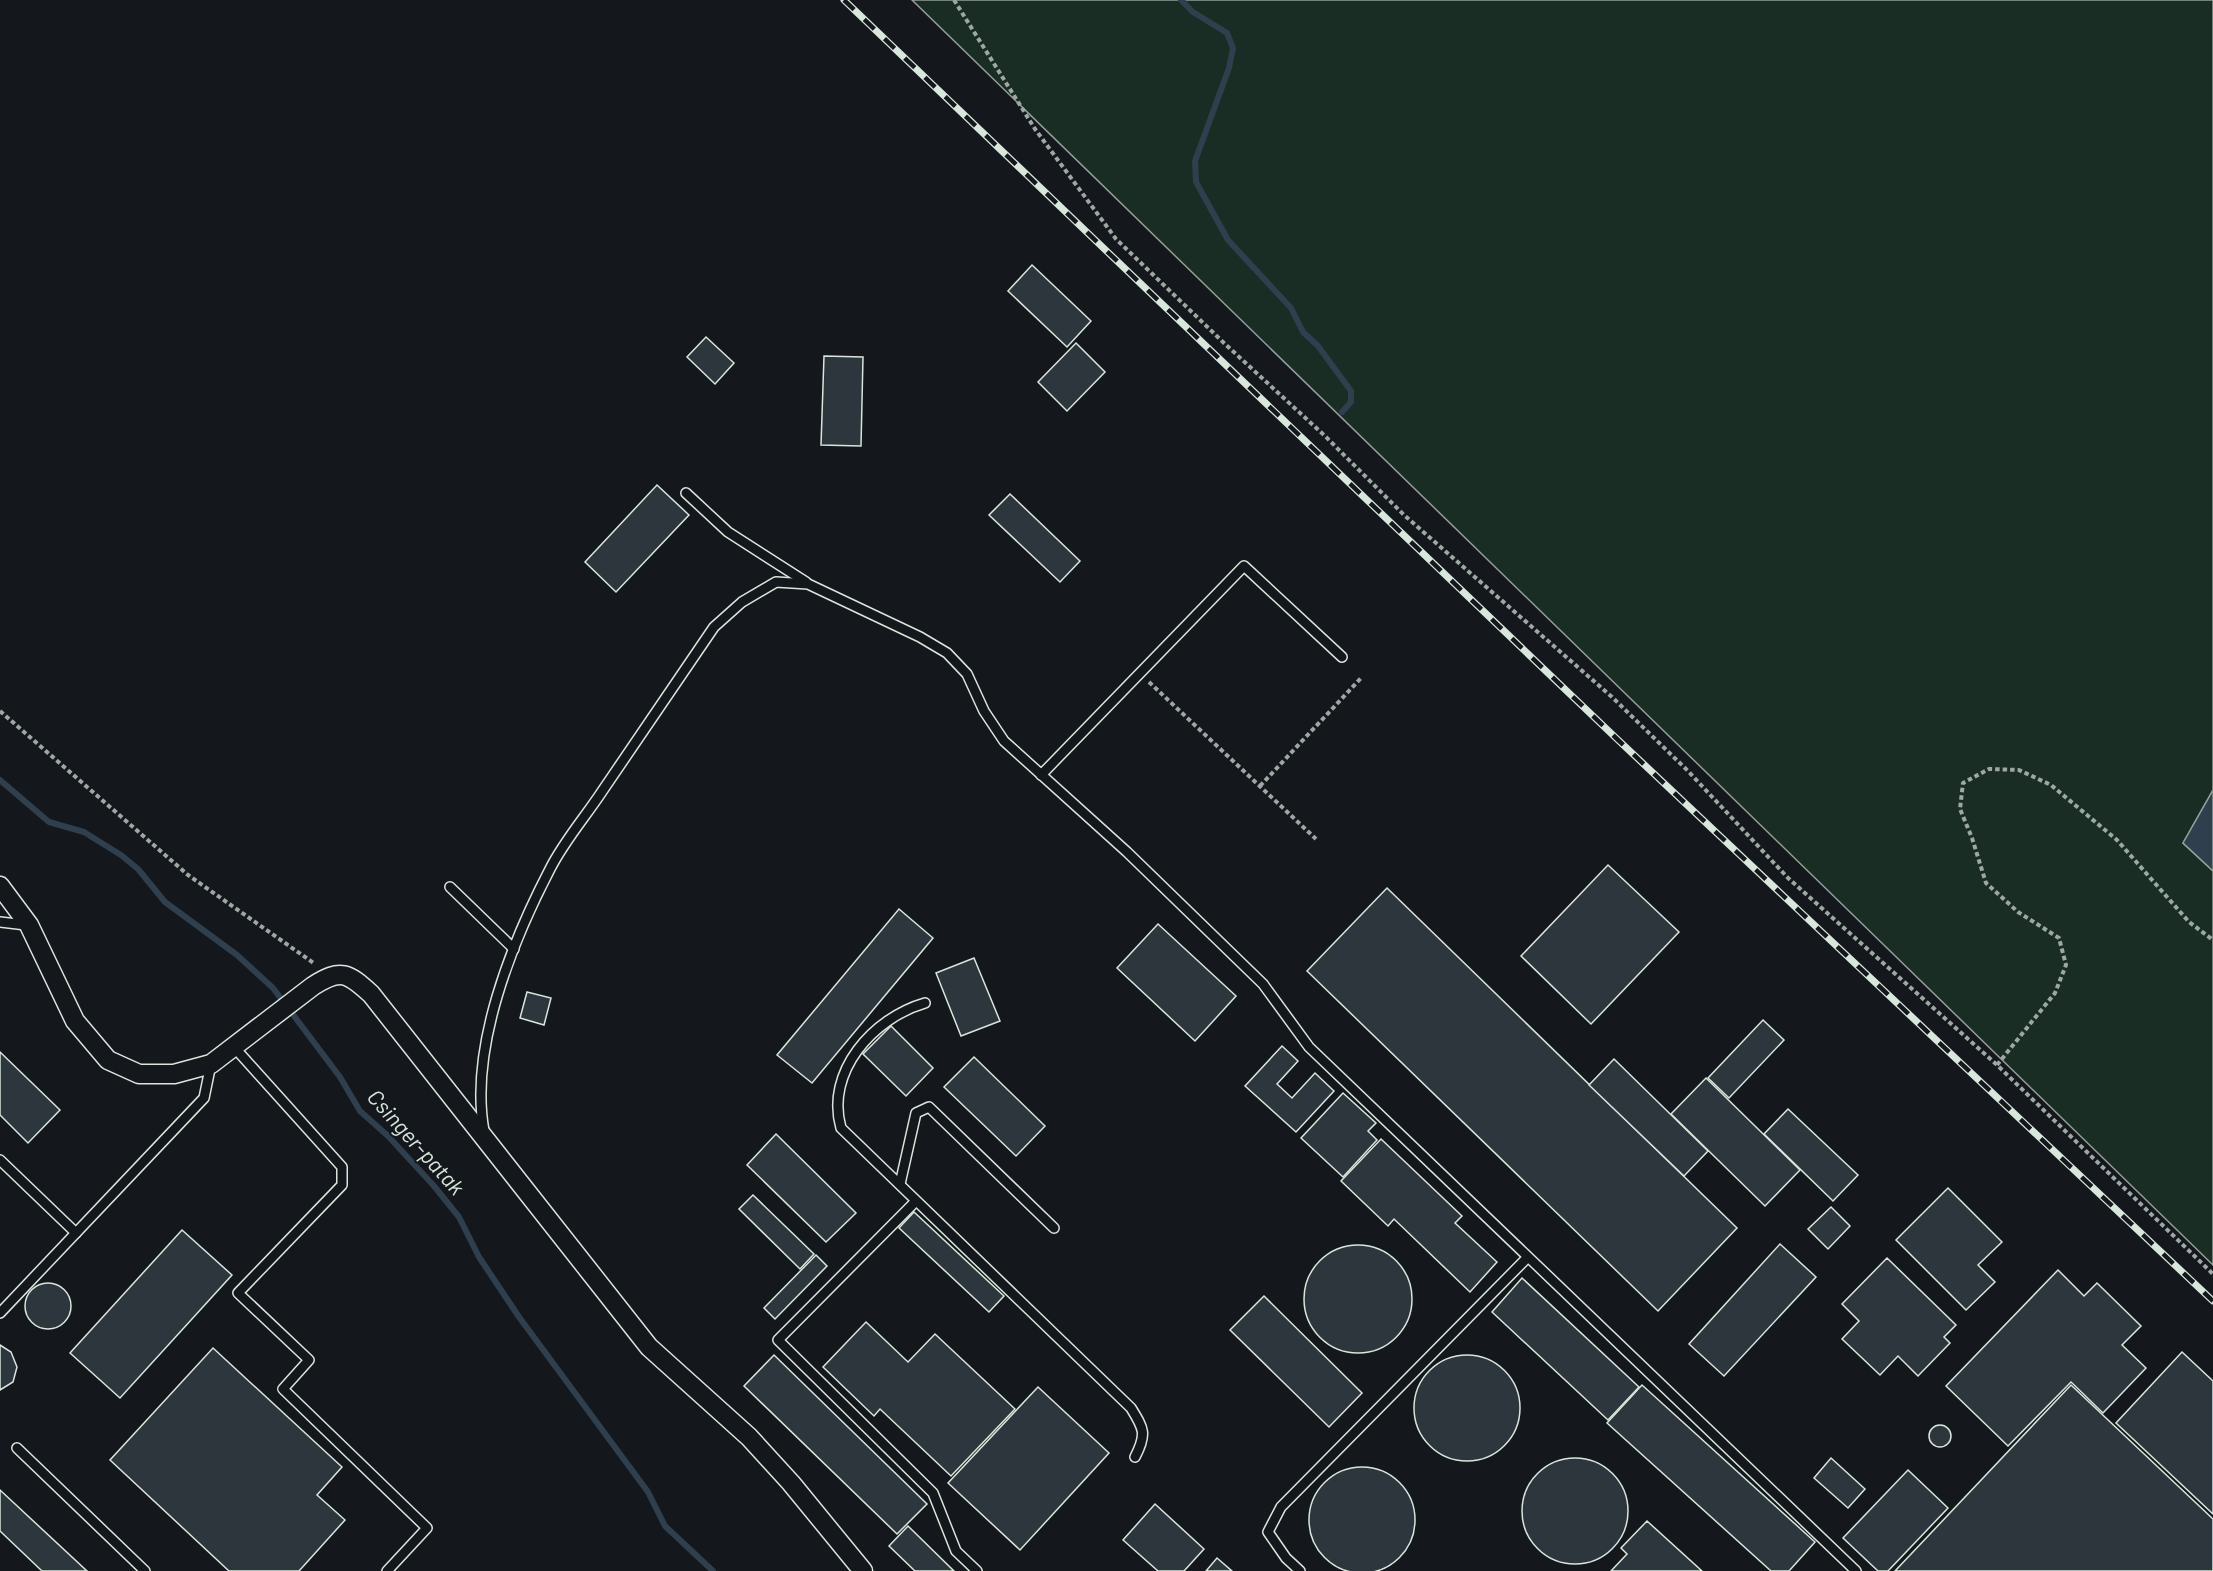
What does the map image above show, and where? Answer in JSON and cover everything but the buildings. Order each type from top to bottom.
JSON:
[{"type":"street","points":[[0,885],[29,925],[75,1021],[108,1060],[139,1074],[174,1074],[212,1064],[298,997],[331,975],[350,976],[371,994],[649,1347],[749,1437],[791,1483],[863,1571]]},
{"type":"lane","points":[[686,493],[728,532],[808,584],[920,637],[947,653],[967,675],[984,711],[1004,741],[1127,852],[1263,984],[1309,1047],[1856,1571]]},
{"type":"lane","points":[[1041,775],[1244,566],[1342,657]]},
{"type":"lane","points":[[486,1141],[480,1107],[480,1078],[493,1012],[514,949],[550,868],[714,627],[742,602],[776,582],[808,584]]},
{"type":"lane","points":[[450,887],[514,949]]},
{"type":"lane","points":[[0,922],[29,925]]},
{"type":"lane","points":[[925,1003],[910,1007],[883,1023],[862,1044],[847,1067],[837,1092],[836,1111],[841,1128],[1131,1408],[1142,1425],[1144,1440],[1135,1457]]},
{"type":"lane","points":[[234,1047],[342,1167],[342,1185],[238,1293],[309,1360],[283,1389],[427,1528],[387,1571]]},
{"type":"lane","points":[[0,1313],[204,1098],[212,1064]]},
{"type":"lane","points":[[900,1184],[916,1113],[929,1107],[1054,1228]]},
{"type":"lane","points":[[0,1160],[76,1233]]},
{"type":"lane","points":[[916,1201],[778,1340],[933,1493],[956,1551],[977,1571]]},
{"type":"lane","points":[[1300,1571],[1286,1558],[1268,1532],[1281,1507],[1527,1258]]},
{"type":"lane","points":[[17,1448],[145,1571]]},
{"type":"path","points":[[954,0],[1035,129],[1116,239],[1325,436],[1404,515],[1612,697],[1688,771],[1788,878],[1997,1065],[2213,1274]]},
{"type":"path","points":[[1140,674],[1316,839]]},
{"type":"path","points":[[1260,786],[1362,677]]},
{"type":"path","points":[[0,711],[188,875],[331,975]]},
{"type":"path","points":[[1997,1065],[2055,993],[2066,965],[2059,938],[2018,912],[1986,884],[1972,838],[1960,809],[1963,783],[1989,769],[2019,770],[2051,785],[2117,840],[2189,922],[2213,940]]},
{"type":"green space","points":[[912,0],[2213,0],[2213,790],[2183,843],[2213,871],[2213,1265]]},
{"type":"water","points":[[2213,790],[2213,871],[2183,843]]},
{"type":"waterway","points":[[1181,0],[1193,12],[1227,33],[1233,48],[1229,68],[1195,161],[1196,182],[1228,240],[1291,308],[1303,332],[1318,346],[1351,391],[1351,402],[1342,412]]},
{"type":"waterway","name":"Csinger-patak","points":[[0,780],[49,822],[84,832],[121,855],[138,869],[165,902],[237,955],[273,988],[340,1077],[360,1111],[388,1136],[459,1217],[479,1257],[519,1317],[648,1492],[665,1526],[713,1571]]},
{"type":"railway","points":[[844,0],[1616,738],[2213,1301]]}]
